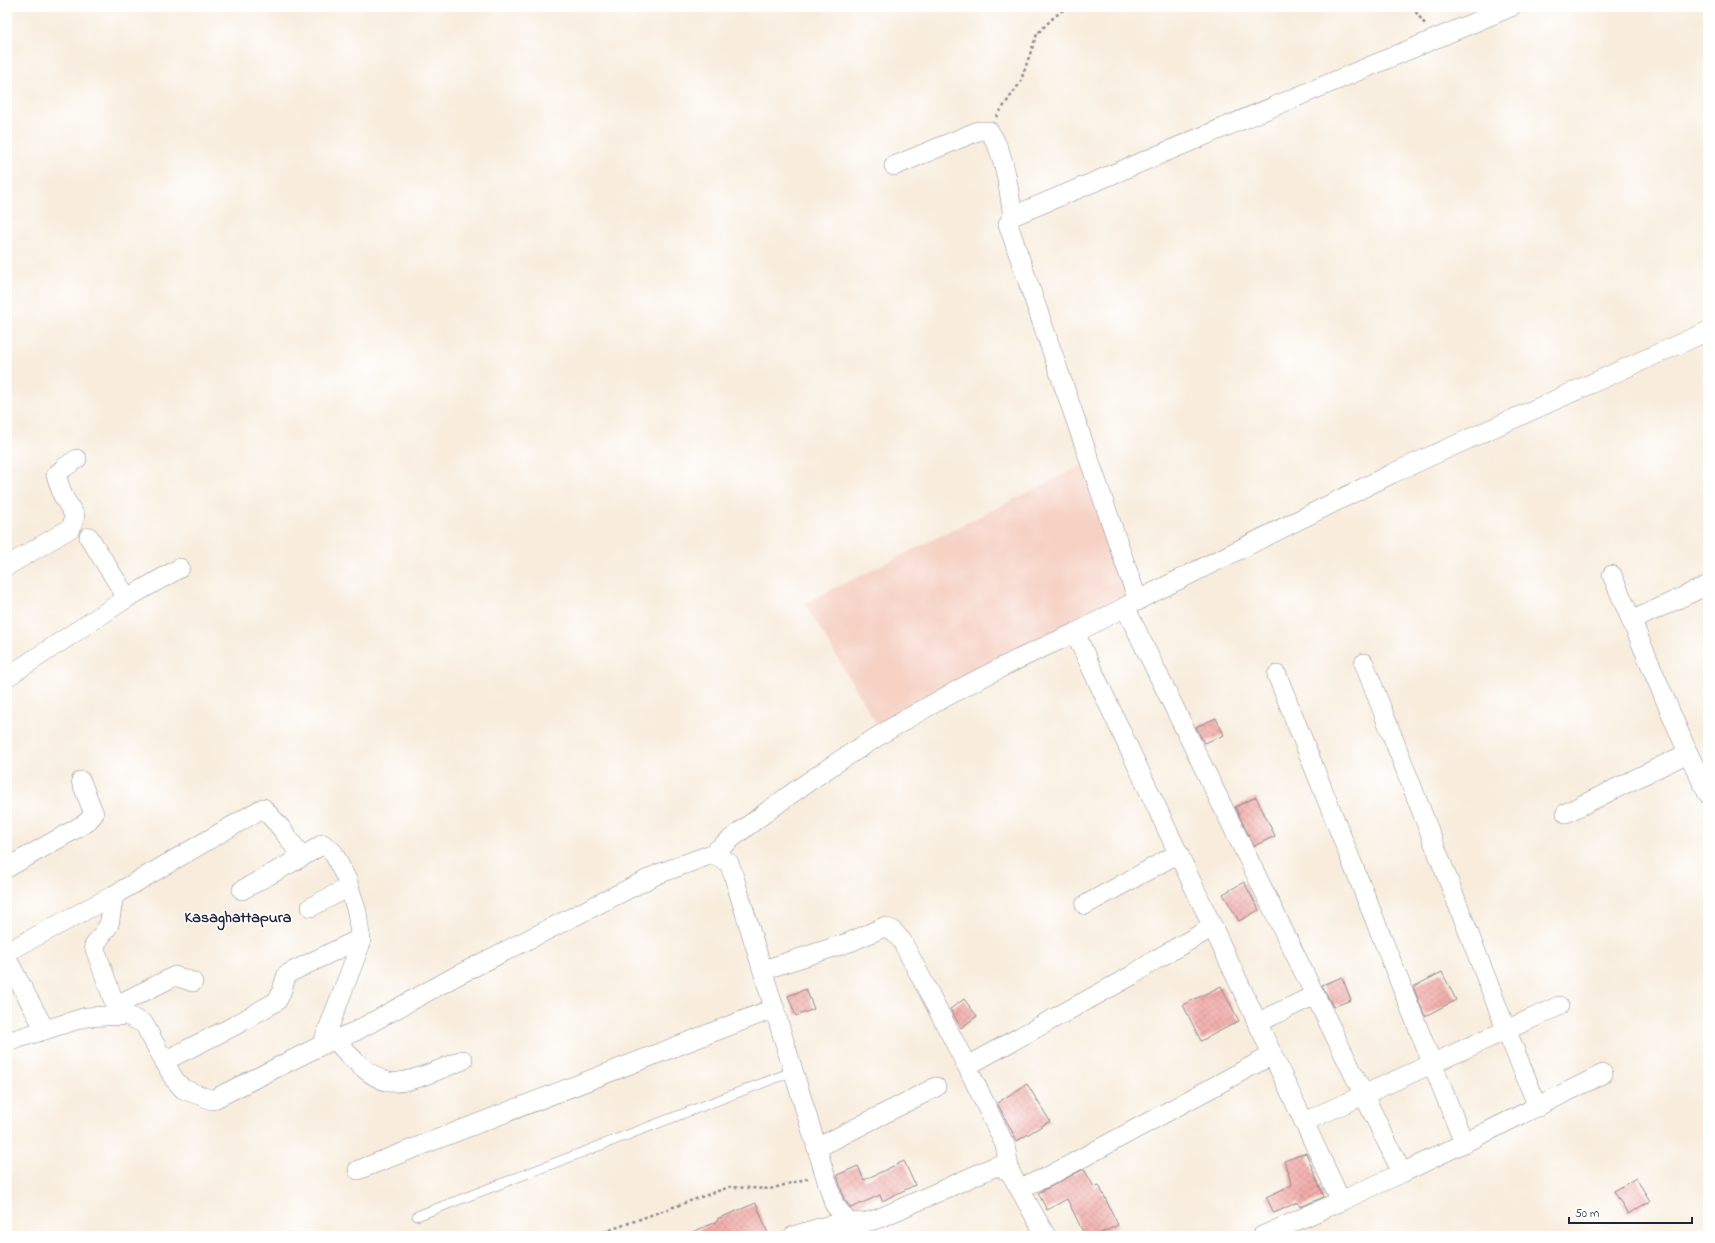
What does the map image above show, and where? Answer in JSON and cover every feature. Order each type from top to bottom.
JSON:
[{"type":"street","points":[[1402,1173],[1315,995],[1131,604],[1008,224],[1013,216],[1511,7]]},
{"type":"street","points":[[894,166],[978,131],[985,130],[992,134],[998,148],[1007,177],[1013,216]]},
{"type":"street","points":[[114,895],[109,925],[94,946],[117,1011],[144,1024],[174,1079],[183,1089],[212,1100],[356,1031],[456,976],[658,874],[712,854],[757,818],[876,736],[1029,653],[1075,633],[1390,474],[1708,331]]},
{"type":"street","points":[[7,566],[72,528],[75,516],[63,496],[56,475],[77,459]]},
{"type":"street","points":[[89,537],[127,598]]},
{"type":"street","points":[[7,677],[127,598],[180,568]]},
{"type":"street","points":[[1612,575],[1688,753],[1708,794]]},
{"type":"street","points":[[1632,621],[1708,585]]},
{"type":"street","points":[[1075,633],[1341,1201]]},
{"type":"street","points":[[1364,663],[1538,1107]]},
{"type":"street","points":[[1276,675],[1464,1143]]},
{"type":"street","points":[[1566,813],[1688,753]]},
{"type":"street","points":[[7,868],[86,823],[91,818],[94,814],[81,781]]},
{"type":"street","points":[[7,952],[114,895],[263,808],[281,828],[302,857]]},
{"type":"street","points":[[242,890],[324,844],[333,852],[349,887],[357,912],[361,943],[329,1043]]},
{"type":"street","points":[[1085,905],[1179,853]]},
{"type":"street","points":[[712,854],[729,863],[775,1008],[834,1204],[848,1222]]},
{"type":"street","points":[[311,907],[349,887]]},
{"type":"street","points":[[763,970],[850,942],[884,927],[892,930],[902,941],[967,1066],[1005,1145],[1015,1180],[1046,1236]]},
{"type":"street","points":[[967,1066],[1131,976],[1155,960],[1213,927]]},
{"type":"street","points":[[164,1061],[234,1026],[277,1001],[281,994],[287,974],[361,938]]},
{"type":"street","points":[[7,958],[45,1030]]},
{"type":"street","points":[[7,1042],[86,1017],[117,1011],[175,976],[193,982]]},
{"type":"street","points":[[1257,1023],[1315,995]]},
{"type":"street","points":[[1304,1122],[1432,1064],[1506,1028],[1559,1006]]},
{"type":"street","points":[[358,1170],[775,1008]]},
{"type":"street","points":[[329,1043],[380,1078],[390,1082],[409,1080],[463,1060]]},
{"type":"street","points":[[793,1236],[822,1226],[848,1222],[864,1223],[880,1218],[996,1166],[1015,1180],[1047,1177],[1272,1055]]},
{"type":"street","points":[[1262,1236],[1402,1173],[1603,1074]]},
{"type":"street","points":[[817,1148],[936,1087]]},
{"type":"lane","points":[[417,1216],[794,1070]]},
{"type":"path","points":[[985,130],[1001,111],[1020,83],[1037,34],[1054,17],[1067,7]]},
{"type":"path","points":[[594,1236],[729,1187],[770,1189],[824,1173]]},
{"type":"shaded area","points":[[1085,464],[1126,594],[877,725],[805,603]]},
{"type":"building","points":[[1216,718],[1224,735],[1204,743],[1196,727]]},
{"type":"building","points":[[1256,797],[1275,836],[1254,846],[1235,807]]},
{"type":"building","points":[[1244,882],[1259,910],[1239,921],[1223,894]]},
{"type":"building","points":[[1442,972],[1456,1000],[1425,1016],[1413,987]]},
{"type":"building","points":[[1342,977],[1351,1000],[1333,1007],[1322,985]]},
{"type":"building","points":[[1221,986],[1239,1021],[1201,1041],[1183,1005]]},
{"type":"building","points":[[806,989],[814,1009],[796,1016],[788,996]]},
{"type":"building","points":[[964,999],[977,1016],[961,1028],[950,1009]]},
{"type":"building","points":[[1027,1084],[1050,1121],[1017,1141],[997,1103]]},
{"type":"building","points":[[1306,1153],[1324,1197],[1300,1207],[1298,1202],[1274,1213],[1266,1197],[1292,1185],[1284,1161]]},
{"type":"building","points":[[904,1161],[915,1185],[882,1201],[880,1195],[851,1208],[844,1199],[837,1175],[858,1166],[864,1180]]},
{"type":"building","points":[[1084,1169],[1094,1187],[1099,1185],[1118,1225],[1095,1236],[1085,1236],[1067,1199],[1047,1210],[1038,1193]]},
{"type":"building","points":[[1636,1178],[1650,1201],[1628,1214],[1614,1191]]},
{"type":"building","points":[[756,1203],[769,1236],[683,1236],[718,1221],[717,1219]]},
{"type":"district","name":"Kasaghattapura","points":[[238,916]]}]
